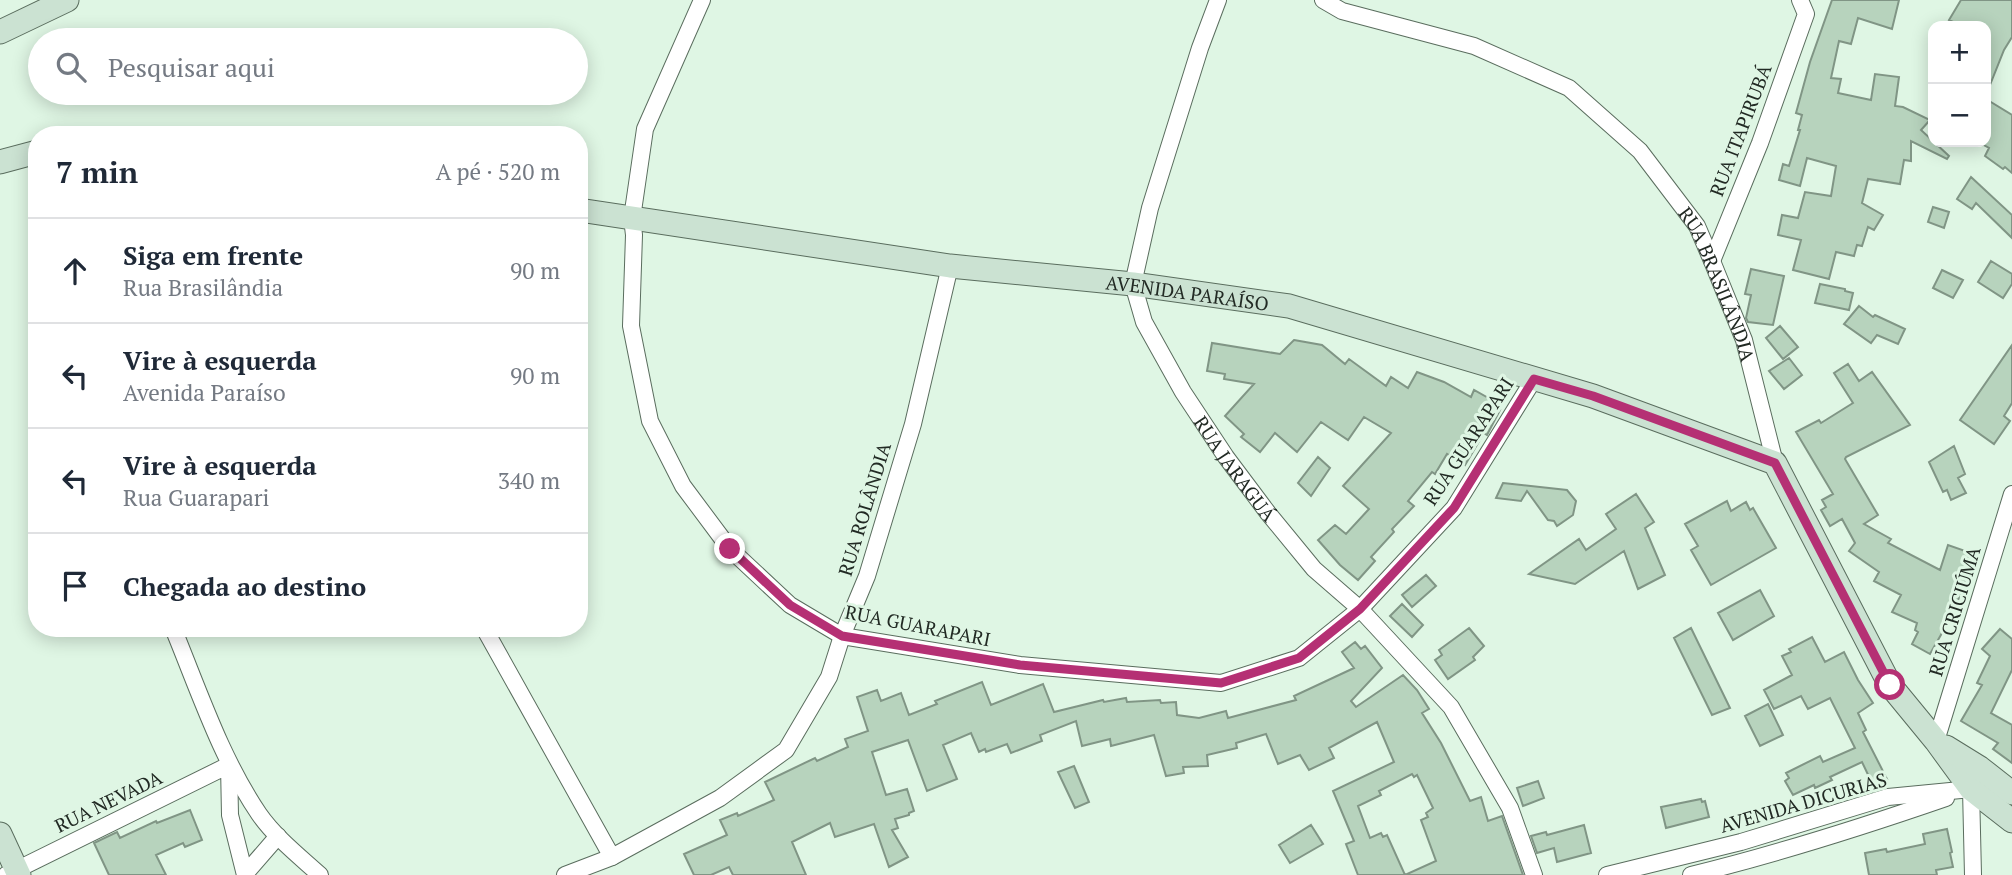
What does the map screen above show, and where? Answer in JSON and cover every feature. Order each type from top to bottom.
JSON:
[{"type":"main road","points":[[0,32],[66,0]]},
{"type":"main road","points":[[0,162],[28,154]]},
{"type":"main road","name":"AVENIDA PARAÍSO","points":[[588,211],[950,267],[1133,284],[1289,306],[1593,396],[1775,463]]},
{"type":"main road","name":"RUA BRASILÂNDIA","points":[[1775,463],[1890,685],[1971,789],[2012,821]]},
{"type":"main road","points":[[1936,741],[1980,768],[2012,793]]},
{"type":"main road","points":[[0,834],[14,873]]},
{"type":"street","name":"RUA GUARAPARI","points":[[702,0],[645,128],[632,218],[634,235],[631,326],[650,421],[683,486],[730,549],[790,605],[842,636],[1020,665],[1221,683],[1299,658],[1360,609],[1454,508],[1534,379]]},
{"type":"street","name":"RUA JARAGUÁ","points":[[1218,0],[1200,48],[1150,208],[1133,284],[1144,322],[1183,392],[1226,457],[1268,513],[1314,569],[1360,609],[1451,707],[1510,808],[1534,875]]},
{"type":"street","name":"RUA BRASILÂNDIA","points":[[1323,0],[1342,11],[1474,46],[1569,88],[1640,151],[1697,226],[1744,340],[1775,463]]},
{"type":"street","name":"RUA ITAPIRUBÁ","points":[[1712,261],[1760,143],[1803,7]]},
{"type":"street","name":"RUA ROLÂNDIA","points":[[565,875],[612,857],[720,798],[786,750],[829,677],[842,636],[867,576],[913,424],[950,267]]},
{"type":"street","name":"RUA CRICIÚMA","points":[[1936,741],[2012,494]]},
{"type":"street","points":[[177,637],[229,765],[260,814],[278,836],[320,875]]},
{"type":"street","points":[[489,637],[612,857]]},
{"type":"street","points":[[229,765],[230,815],[245,875]]},
{"type":"street","name":"RUA NEVADA","points":[[14,873],[229,765]]},
{"type":"street","points":[[1971,789],[1973,875]]},
{"type":"street","name":"AVENIDA DICURIAS","points":[[1607,875],[1741,842],[1888,797],[1971,789]]},
{"type":"street","name":"AVENIDA DICURIAS","points":[[1691,875],[1748,861],[1895,816],[1971,789]]},
{"type":"street","points":[[245,875],[278,836]]},
{"type":"building","points":[[1832,0],[1899,0],[1892,29],[1858,18],[1851,44],[1839,41],[1831,78],[1841,79],[1838,93],[1871,100],[1875,74],[1899,77],[1895,106],[1928,119],[1921,130],[1928,136],[1928,147],[1939,147],[1949,156],[1947,159],[1911,141],[1911,161],[1904,160],[1900,184],[1868,179],[1862,203],[1883,215],[1874,230],[1868,227],[1862,246],[1857,245],[1854,256],[1836,252],[1829,279],[1793,270],[1801,240],[1778,235],[1782,215],[1798,218],[1805,192],[1831,196],[1836,166],[1807,158],[1800,186],[1779,180],[1783,164],[1789,166],[1800,130],[1802,115],[1796,113],[1810,62]]},
{"type":"building","points":[[1961,0],[2012,0],[2012,37],[1991,82],[1991,21],[1949,20]]},
{"type":"building","points":[[1991,102],[2012,115],[2012,173],[1985,156],[1989,148]]},
{"type":"building","points":[[1971,177],[2012,215],[2012,238],[1976,203],[1972,209],[1957,199]]},
{"type":"building","points":[[1933,207],[1949,212],[1944,228],[1928,222]]},
{"type":"building","points":[[1991,261],[2012,274],[2012,284],[2003,298],[1978,282]]},
{"type":"building","points":[[1751,269],[1784,276],[1773,325],[1748,322],[1746,318],[1751,295],[1745,294]]},
{"type":"building","points":[[1942,270],[1963,280],[1953,298],[1933,288]]},
{"type":"building","points":[[1820,284],[1853,293],[1849,310],[1815,303]]},
{"type":"building","points":[[1859,306],[1873,317],[1875,315],[1905,329],[1898,344],[1877,335],[1871,343],[1844,324]]},
{"type":"building","points":[[1780,326],[1798,347],[1783,359],[1766,338]]},
{"type":"building","points":[[1294,340],[1322,345],[1345,364],[1349,359],[1386,386],[1391,377],[1408,388],[1417,372],[1444,382],[1471,397],[1474,390],[1492,400],[1489,405],[1500,410],[1487,435],[1484,433],[1465,465],[1447,454],[1435,474],[1432,472],[1408,501],[1414,506],[1392,529],[1394,532],[1371,557],[1375,561],[1358,580],[1340,565],[1318,540],[1335,525],[1346,534],[1369,509],[1343,486],[1391,433],[1364,417],[1348,440],[1321,422],[1297,452],[1275,433],[1260,452],[1241,437],[1244,434],[1225,416],[1254,384],[1224,379],[1225,374],[1207,371],[1212,343],[1280,354]]},
{"type":"building","points":[[2012,345],[2012,403],[2004,416],[2010,421],[1994,444],[1960,420]]},
{"type":"building","points":[[1789,358],[1802,375],[1784,389],[1769,371]]},
{"type":"building","points":[[1848,364],[1859,381],[1872,372],[1910,425],[1845,459],[1878,515],[1864,524],[1891,539],[1888,543],[1940,570],[1948,545],[1974,554],[1956,606],[1952,605],[1946,626],[1930,654],[1912,644],[1918,632],[1915,630],[1917,623],[1892,612],[1901,595],[1874,581],[1879,572],[1849,551],[1855,543],[1842,519],[1830,526],[1821,510],[1826,507],[1822,500],[1833,494],[1796,432],[1819,420],[1821,423],[1853,403],[1834,373]]},
{"type":"building","points":[[1954,446],[1965,474],[1958,478],[1966,493],[1951,500],[1947,490],[1943,492],[1929,462]]},
{"type":"building","points":[[1318,457],[1330,468],[1311,496],[1298,483]]},
{"type":"building","points":[[1503,483],[1567,490],[1576,501],[1573,515],[1557,526],[1554,521],[1548,520],[1527,491],[1521,501],[1496,498]]},
{"type":"building","points":[[1636,494],[1654,522],[1645,528],[1665,575],[1638,589],[1624,551],[1575,584],[1529,574],[1579,539],[1586,550],[1616,529],[1606,514]]},
{"type":"building","points":[[1727,501],[1731,511],[1746,502],[1750,510],[1753,508],[1776,548],[1711,585],[1691,550],[1698,546],[1685,524]]},
{"type":"building","points":[[1426,575],[1436,586],[1412,607],[1402,595]]},
{"type":"building","points":[[1760,590],[1774,616],[1733,640],[1718,613]]},
{"type":"building","points":[[1402,604],[1423,625],[1412,637],[1390,616]]},
{"type":"building","points":[[1469,628],[1484,646],[1473,657],[1475,660],[1448,679],[1435,660],[1442,655],[1439,650]]},
{"type":"building","points":[[1691,628],[1730,708],[1712,715],[1674,638]]},
{"type":"building","points":[[2000,629],[2012,639],[2012,670],[1991,713],[2012,725],[2012,763],[1993,749],[1998,743],[1961,721],[1982,685],[1977,683],[1990,656],[1982,649]]},
{"type":"building","points":[[1812,637],[1825,662],[1844,652],[1873,703],[1858,713],[1866,730],[1863,732],[1887,779],[1872,783],[1862,762],[1830,777],[1832,780],[1793,795],[1785,781],[1789,778],[1786,773],[1820,756],[1823,762],[1855,748],[1830,698],[1808,709],[1801,696],[1774,709],[1764,690],[1792,675],[1782,656],[1791,652],[1789,649]]},
{"type":"building","points":[[1355,642],[1361,649],[1365,646],[1382,668],[1351,701],[1356,707],[1403,675],[1417,690],[1429,709],[1422,713],[1441,743],[1470,801],[1481,797],[1488,821],[1502,816],[1523,875],[1405,875],[1358,875],[1346,844],[1354,841],[1333,791],[1394,762],[1377,722],[1329,748],[1334,758],[1309,770],[1300,755],[1278,764],[1266,734],[1236,743],[1237,748],[1207,755],[1208,766],[1183,767],[1184,773],[1166,776],[1154,735],[1111,746],[1110,739],[1082,746],[1076,721],[1040,735],[1042,741],[1011,753],[1007,744],[979,752],[971,733],[943,745],[957,779],[927,791],[908,740],[872,752],[886,795],[907,789],[914,811],[895,819],[898,828],[892,830],[908,857],[889,867],[874,824],[835,837],[830,823],[792,842],[806,875],[733,875],[729,867],[711,875],[694,875],[684,854],[727,835],[720,820],[737,813],[738,816],[774,800],[765,782],[815,758],[817,761],[848,747],[845,739],[868,731],[857,697],[877,690],[881,701],[901,693],[909,715],[982,682],[991,705],[1043,684],[1054,712],[1103,700],[1126,698],[1127,702],[1176,702],[1177,715],[1199,718],[1226,711],[1228,718],[1296,700],[1294,696],[1354,668],[1342,652]],"holes":[[[1412,774],[1414,777],[1417,775],[1433,808],[1426,813],[1428,817],[1421,820],[1436,861],[1405,875],[1387,835],[1383,837],[1381,833],[1370,838],[1358,806],[1381,795],[1379,791]]]},
{"type":"building","points":[[1768,704],[1783,735],[1760,746],[1745,716]]},
{"type":"building","points":[[1074,766],[1089,802],[1075,808],[1058,772]]},
{"type":"building","points":[[1538,781],[1544,798],[1523,806],[1517,788]]},
{"type":"building","points":[[1701,799],[1702,802],[1705,801],[1709,817],[1666,828],[1661,807]]},
{"type":"building","points":[[190,810],[202,840],[185,847],[183,843],[156,855],[166,875],[109,875],[94,843],[117,832],[120,838],[156,821],[157,823]]},
{"type":"building","points":[[1311,825],[1323,844],[1290,863],[1279,845]]},
{"type":"building","points":[[1584,825],[1591,853],[1557,862],[1554,848],[1537,853],[1531,836],[1546,832],[1547,835]]},
{"type":"building","points":[[1947,829],[1953,867],[1936,870],[1937,875],[1869,875],[1865,853],[1886,849],[1887,852],[1925,844],[1923,834]]},
{"type":"route","points":[[730,549],[790,605],[842,636],[1020,665],[1221,683],[1299,658],[1360,609],[1454,508],[1534,379],[1593,396],[1775,463],[1890,685]]}]
